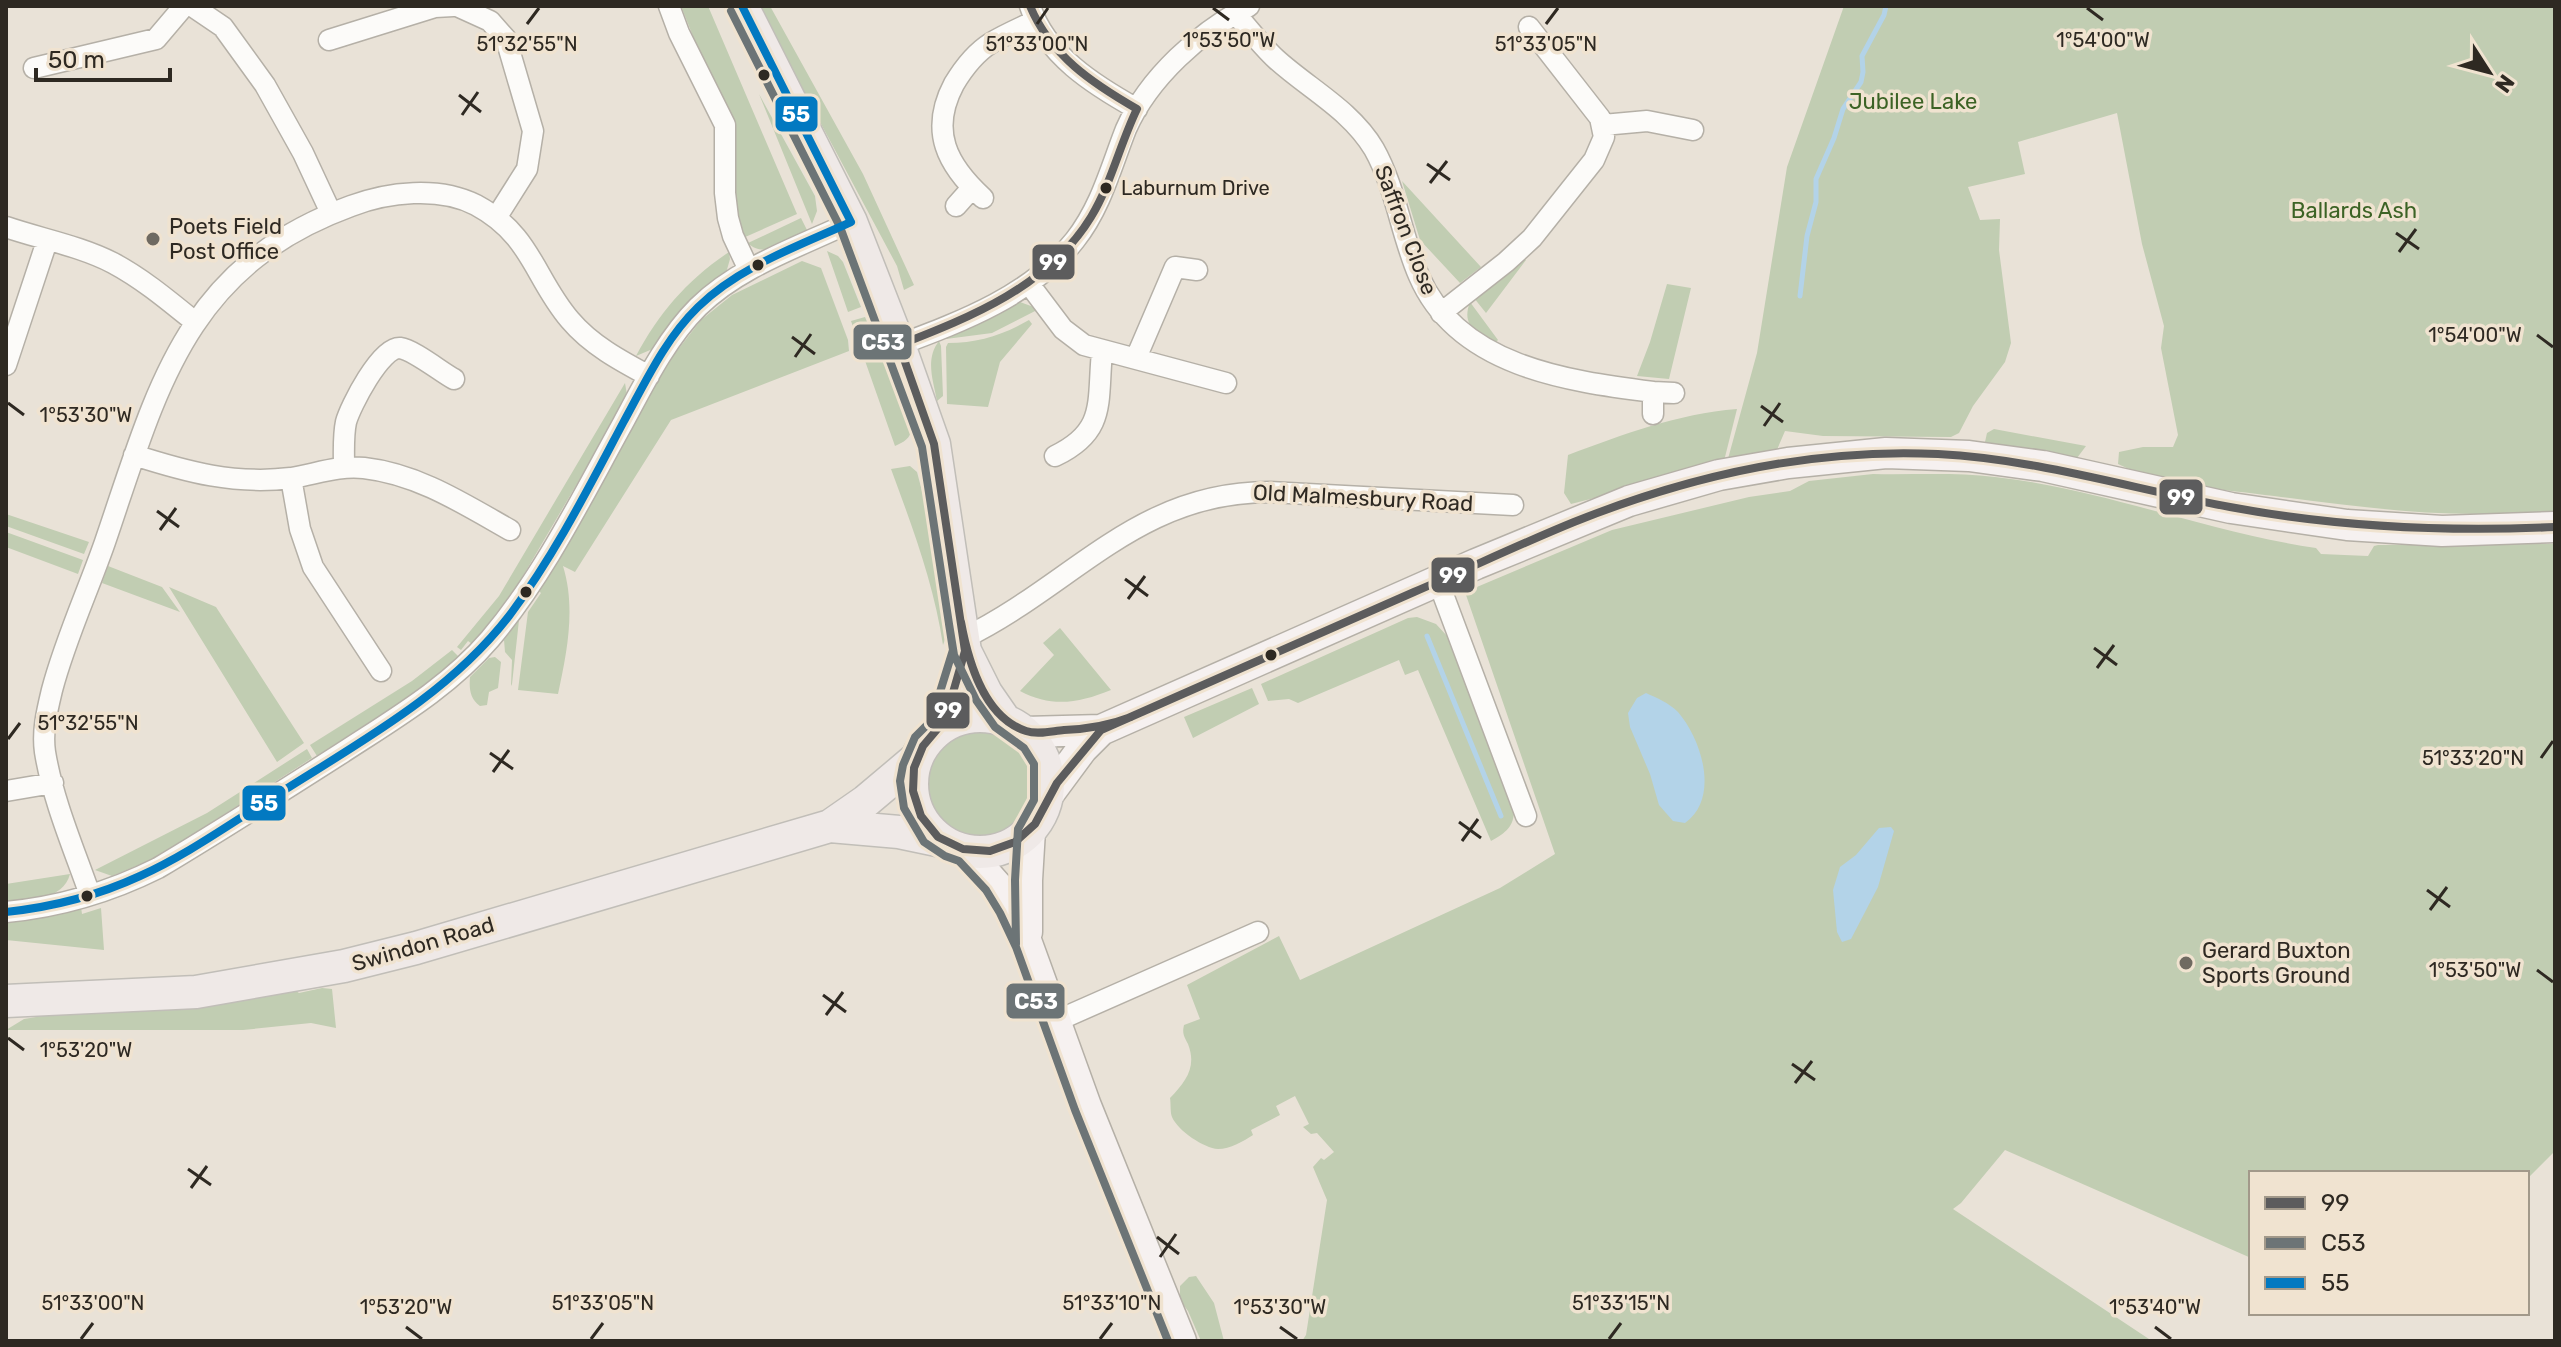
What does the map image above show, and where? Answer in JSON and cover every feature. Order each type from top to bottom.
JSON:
[{"type":"main road","points":[[742,6],[851,222],[934,444],[964,645],[986,693],[1014,726],[1033,740],[1045,760],[1048,795]]},
{"type":"main road","points":[[954,846],[1001,849],[1022,838],[1040,817],[1048,795],[1082,749],[1101,730],[1574,522],[1647,494],[1719,475],[1788,463],[1886,453],[1969,456],[2043,466],[2231,508],[2347,525],[2442,531],[2555,527]]},
{"type":"main road","points":[[941,728],[957,683],[964,645]]},
{"type":"main road","points":[[1101,730],[1014,726],[971,716],[941,728],[925,744],[917,758],[912,781],[915,804],[926,825],[954,846],[1004,894],[1027,943],[1054,1022],[1181,1341]]},
{"type":"main road","name":"Swindon Road","points":[[6,1001],[196,992],[333,969],[428,944],[830,826],[866,801],[917,758]]},
{"type":"main road","name":"Swindon Road","points":[[830,826],[899,832],[954,846]]},
{"type":"main road","points":[[1027,943],[1030,830]]},
{"type":"street","points":[[34,68],[156,39],[184,6]]},
{"type":"street","points":[[192,6],[223,27],[265,85],[303,153],[331,213]]},
{"type":"street","points":[[329,40],[435,7],[455,6],[490,21],[506,39],[533,131],[527,169],[496,218]]},
{"type":"street","points":[[669,6],[679,33],[725,125],[728,218],[749,270]]},
{"type":"street","points":[[899,345],[976,313],[1029,284],[1050,266],[1075,240],[1091,217],[1137,109],[1153,85],[1213,29],[1242,10]]},
{"type":"street","name":"Saffron Close","points":[[1242,10],[1275,58],[1341,110],[1374,149],[1419,276],[1441,313],[1469,339],[1524,366],[1588,383],[1674,393]]},
{"type":"street","points":[[956,206],[978,193],[957,171],[946,145],[942,114],[945,100],[975,56],[1032,14],[1046,40],[1060,56],[1108,93],[1137,109]]},
{"type":"street","points":[[1529,27],[1594,109],[1603,125],[1647,121],[1693,130]]},
{"type":"street","name":"Saffron Close","points":[[1441,313],[1532,238],[1594,160],[1604,137],[1603,125]]},
{"type":"street","points":[[90,895],[45,751],[46,716],[56,675],[166,371],[195,322],[225,286],[265,250],[331,213],[365,201],[422,193],[460,199],[496,218],[526,249],[556,301],[583,334],[649,376]]},
{"type":"street","points":[[6,912],[32,910],[134,880],[193,847],[394,719],[451,679],[488,642],[523,595],[649,376],[679,329],[698,307],[749,270],[851,222]]},
{"type":"street","points":[[6,227],[115,264],[195,322]]},
{"type":"street","points":[[6,365],[47,241]]},
{"type":"street","points":[[1136,358],[1175,267],[1197,270]]},
{"type":"street","points":[[1029,284],[1063,329],[1084,345],[1226,383]]},
{"type":"street","points":[[344,466],[346,424],[351,408],[382,358],[392,350],[398,348],[407,352],[454,379]]},
{"type":"street","points":[[1055,456],[1077,444],[1093,426],[1099,398],[1102,352]]},
{"type":"street","points":[[1653,392],[1653,414]]},
{"type":"street","points":[[134,455],[183,471],[240,481],[291,478],[344,466],[388,471],[439,491],[510,530]]},
{"type":"street","points":[[291,478],[300,529],[313,567],[381,671]]},
{"type":"street","name":"Old Malmesbury Road","points":[[964,645],[1123,534],[1186,504],[1243,492],[1269,492],[1513,505]]},
{"type":"street","points":[[1438,581],[1526,816]]},
{"type":"street","points":[[6,791],[53,783]]},
{"type":"street","points":[[1054,1022],[1258,932]]},
{"type":"green space","points":[[681,6],[708,6],[797,214],[743,238],[736,232],[729,127]]},
{"type":"green space","points":[[758,6],[770,6],[863,174],[914,285],[904,290],[897,266]]},
{"type":"green space","points":[[1844,6],[2555,6],[2555,511],[2461,514],[2354,506],[2194,486],[2153,477],[2118,464],[2119,452],[2143,447],[2173,447],[2178,435],[2161,348],[2164,326],[2142,244],[2117,113],[2018,142],[2025,174],[1968,187],[1980,220],[2000,219],[1999,250],[2011,343],[2005,362],[1973,406],[1959,433],[1951,437],[1823,436],[1785,431],[1776,452],[1726,466],[1757,353],[1787,167]]},
{"type":"green space","points":[[759,94],[815,196],[817,211],[812,224]]},
{"type":"green space","points":[[1402,181],[1481,267],[1460,283],[1420,240]]},
{"type":"green space","points":[[801,218],[807,230],[791,241],[768,249],[754,248],[748,243]]},
{"type":"green space","points":[[827,251],[843,262],[861,307],[848,312]]},
{"type":"green space","points":[[729,252],[726,273],[685,307],[655,348],[636,356],[675,298]]},
{"type":"green space","points":[[1523,258],[1526,260],[1486,313],[1474,298]]},
{"type":"green space","points":[[802,261],[821,268],[848,340],[849,351],[671,420],[575,572],[563,566],[570,614],[558,694],[518,690],[528,612],[541,593],[538,590],[666,365],[701,320],[732,295]]},
{"type":"green space","points":[[1667,284],[1691,288],[1669,379],[1637,376],[1650,342]]},
{"type":"green space","points":[[1020,302],[1039,309],[992,333],[946,339],[945,335]]},
{"type":"green space","points":[[1470,302],[1498,340],[1495,343],[1476,332],[1469,323]]},
{"type":"green space","points":[[865,317],[911,427],[909,437],[895,446],[851,321]]},
{"type":"green space","points":[[1029,320],[1032,324],[1000,362],[988,407],[947,404],[948,343],[990,337]]},
{"type":"green space","points":[[939,341],[943,396],[937,401],[931,362]]},
{"type":"green space","points":[[625,383],[627,395],[622,407],[513,593],[472,644],[468,641],[461,650],[457,647],[499,596]]},
{"type":"green space","points":[[1737,409],[1723,465],[1571,504],[1564,493],[1568,455],[1672,420]]},
{"type":"green space","points":[[1994,429],[2086,446],[2074,462],[1989,450],[1985,442],[1987,433]]},
{"type":"green space","points":[[910,466],[917,472],[932,529],[948,631],[943,645],[928,578],[891,469]]},
{"type":"green space","points":[[1873,474],[1995,477],[2075,491],[2235,532],[2316,548],[2321,554],[2368,556],[2378,545],[2555,544],[2555,1151],[2529,1177],[2529,1171],[2249,1171],[2249,1257],[2005,1150],[1953,1209],[2152,1341],[1302,1341],[1306,1335],[1327,1200],[1313,1167],[1321,1158],[1324,1160],[1334,1152],[1317,1133],[1311,1134],[1303,1127],[1309,1124],[1295,1096],[1276,1106],[1280,1115],[1251,1130],[1253,1135],[1227,1148],[1206,1146],[1180,1128],[1172,1117],[1170,1098],[1185,1080],[1190,1067],[1184,1025],[1200,1019],[1187,985],[1279,936],[1300,980],[1500,888],[1555,854],[1465,592],[1612,530],[1749,497],[1790,491],[1809,481]]},
{"type":"green space","points":[[6,514],[89,542],[84,554],[6,526]]},
{"type":"green space","points":[[6,532],[83,560],[78,574],[6,547]]},
{"type":"green space","points":[[108,566],[162,587],[180,612],[102,583]]},
{"type":"green space","points":[[169,587],[216,607],[304,743],[277,762]]},
{"type":"green space","points":[[1417,617],[1436,624],[1448,637],[1514,806],[1509,828],[1491,841],[1418,670],[1405,675],[1399,660],[1298,703],[1289,699],[1268,701],[1261,684],[1408,618]]},
{"type":"green space","points":[[519,620],[511,686],[512,660],[505,652],[504,640]]},
{"type":"green space","points":[[1060,628],[1111,690],[1066,702],[1043,700],[1020,691],[1054,655],[1043,643]]},
{"type":"green space","points":[[452,650],[460,658],[424,687],[317,756],[310,745],[412,681]]},
{"type":"green space","points":[[495,657],[501,662],[498,688],[489,692],[487,705],[480,706],[471,693],[470,677],[489,658]]},
{"type":"green space","points":[[1252,688],[1259,704],[1193,738],[1184,717]]},
{"type":"green space","points":[[980,729],[1001,733],[1018,745],[1030,762],[1034,783],[1030,804],[1018,821],[1001,833],[980,837],[959,833],[942,821],[930,804],[926,783],[930,762],[942,745],[959,733]]},
{"type":"green space","points":[[307,749],[312,758],[156,858],[112,876],[95,870],[207,813]]},
{"type":"green space","points":[[70,874],[66,883],[53,894],[6,902],[6,884]]},
{"type":"green space","points":[[81,907],[82,914],[101,908],[104,950],[6,940],[6,923],[42,918]]},
{"type":"green space","points":[[332,989],[336,1028],[311,1023],[243,1030],[6,1030],[24,1019],[48,1015],[219,1005],[295,990],[299,993]]},
{"type":"green space","points":[[1196,1276],[1214,1303],[1224,1341],[1201,1341],[1180,1300],[1180,1286],[1189,1277]]},
{"type":"water","points":[[1646,693],[1678,712],[1700,753],[1704,769],[1702,799],[1696,812],[1685,823],[1673,821],[1659,805],[1630,727],[1628,713],[1637,698]]},
{"type":"water","points":[[1891,827],[1894,831],[1878,887],[1851,939],[1842,942],[1837,932],[1833,890],[1840,867],[1856,855],[1879,828]]},
{"type":"waterway","points":[[1800,296],[1807,236],[1816,202],[1816,179],[1843,109],[1861,82],[1862,56],[1886,6]]},
{"type":"waterway","points":[[1427,636],[1501,816]]},
{"type":"transit line","name":"55","points":[[742,6],[851,222]]},
{"type":"transit line","name":"99","points":[[1030,6],[1049,40],[1061,54],[1104,89],[1137,109]]},
{"type":"transit line","name":"C53","points":[[731,11],[840,227],[922,447],[953,650],[931,721],[915,737],[903,765],[900,781],[904,808],[924,842],[959,861],[986,890],[1000,913],[1016,947],[1075,1110],[1168,1341]]},
{"type":"transit line","name":"99","points":[[899,345],[953,323],[1006,296],[1053,262],[1074,241],[1091,217],[1137,109]]},
{"type":"transit line","name":"55","points":[[6,912],[91,895],[157,868],[369,737],[430,694],[485,644],[541,570],[656,362],[686,320],[714,293],[751,268],[851,222]]},
{"type":"transit line","name":"99","points":[[899,345],[934,444],[965,651],[945,720],[923,746],[914,768],[913,791],[921,816],[938,837],[963,849],[990,851],[1015,842],[1035,824],[1057,783],[1101,730],[1574,522],[1662,491],[1753,468],[1845,456],[1938,454],[2048,468],[2230,507],[2311,519],[2432,528],[2555,527]]},
{"type":"transit line","name":"99","points":[[961,622],[980,686],[988,700],[1011,724],[1040,733],[1098,726],[1131,717]]},
{"type":"transit line","name":"C53","points":[[949,624],[954,655],[976,700],[995,727],[1024,748],[1034,764],[1034,800],[1018,829],[1016,944]]},
{"type":"place","name":"Laburnum Drive","points":[[1106,188]]},
{"type":"place","name":"Poets Field Post Office","points":[[153,239]]},
{"type":"place","name":"Gerard Buxton Sports Ground","points":[[2186,963]]},
{"type":"park label","name":"Jubilee Lake","points":[[1913,101]]},
{"type":"park label","name":"Ballards Ash","points":[[2354,210]]}]
